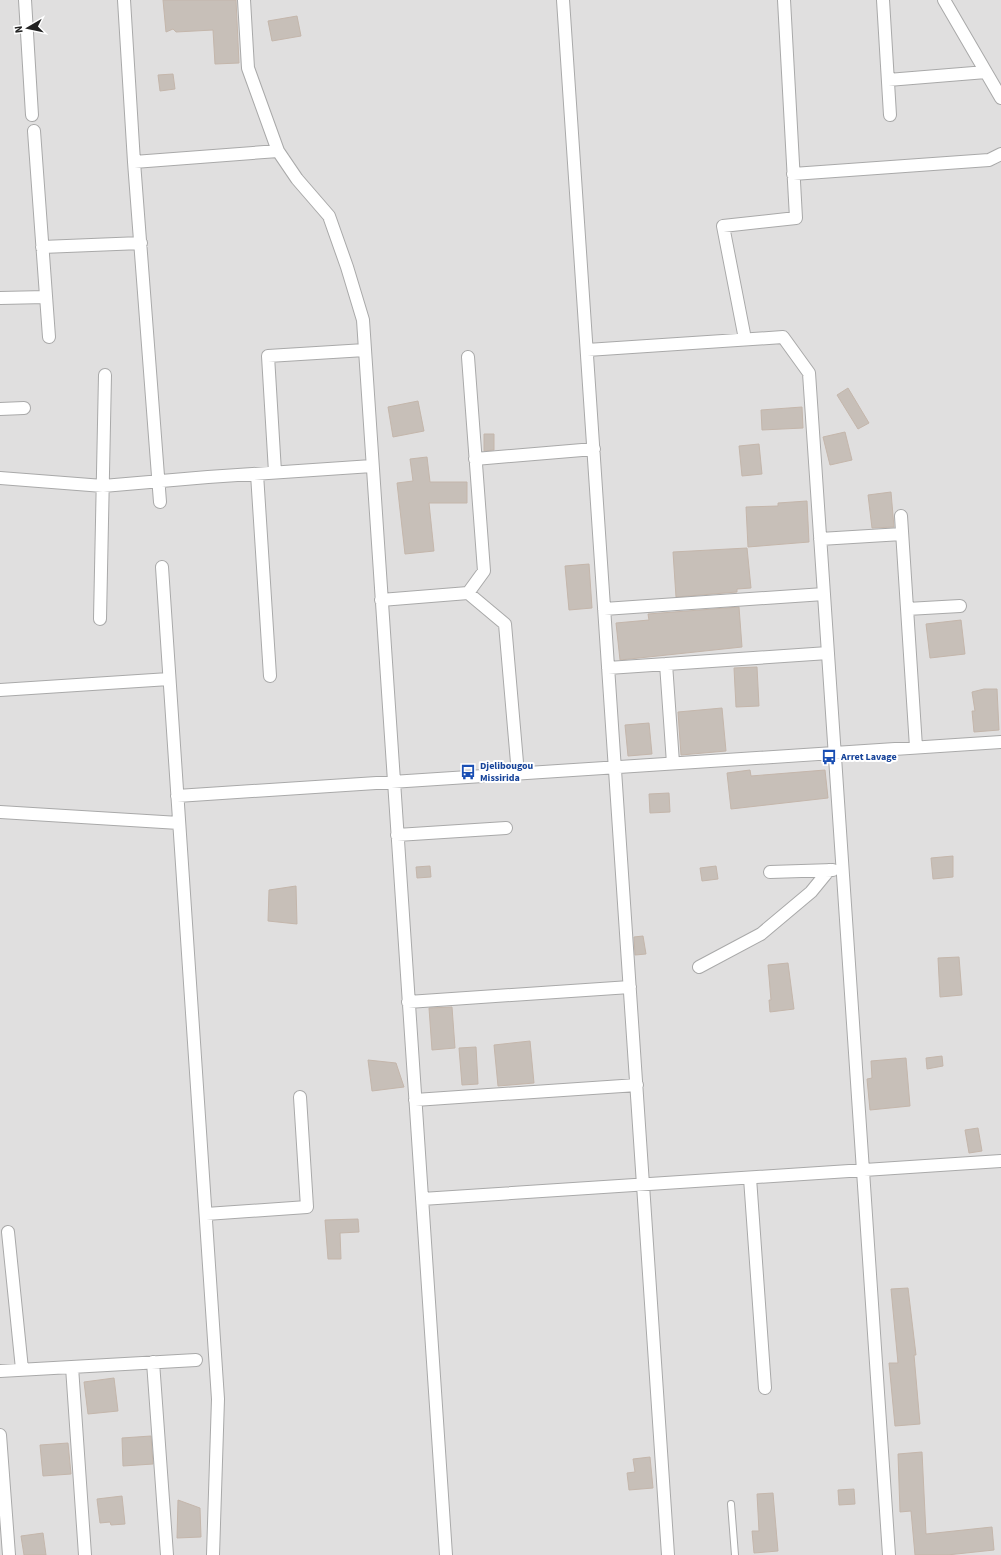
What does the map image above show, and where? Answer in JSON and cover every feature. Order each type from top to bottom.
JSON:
[{"type":"street","points":[[25,0],[32,115]]},
{"type":"street","points":[[124,0],[134,162],[160,502]]},
{"type":"street","points":[[244,0],[248,68],[278,151],[297,179],[328,216],[347,267],[362,320],[446,1555]]},
{"type":"street","points":[[563,0],[668,1555]]},
{"type":"street","points":[[745,339],[723,226],[796,218],[784,0]]},
{"type":"street","points":[[883,0],[890,115]]},
{"type":"street","points":[[944,0],[1001,98]]},
{"type":"street","points":[[888,80],[986,72]]},
{"type":"street","points":[[34,131],[49,337]]},
{"type":"street","points":[[134,162],[278,151]]},
{"type":"street","points":[[794,174],[989,160],[1001,154]]},
{"type":"street","points":[[42,247],[141,243]]},
{"type":"street","points":[[0,298],[46,297]]},
{"type":"street","points":[[587,350],[783,337],[809,373],[889,1555]]},
{"type":"street","points":[[275,472],[268,356],[364,350]]},
{"type":"street","points":[[468,357],[484,571],[468,593]]},
{"type":"street","points":[[100,619],[105,376]]},
{"type":"street","points":[[0,409],[24,408]]},
{"type":"street","points":[[476,459],[594,449]]},
{"type":"street","points":[[0,478],[103,486],[275,472],[372,466]]},
{"type":"street","points":[[257,474],[270,676]]},
{"type":"street","points":[[901,516],[916,747]]},
{"type":"street","points":[[820,539],[902,534]]},
{"type":"street","points":[[162,567],[218,1399],[213,1555]]},
{"type":"street","points":[[381,600],[468,593],[505,624],[518,774]]},
{"type":"street","points":[[604,609],[824,594]]},
{"type":"street","points":[[907,609],[960,606]]},
{"type":"street","points":[[608,668],[828,653]]},
{"type":"street","points":[[666,664],[673,763]]},
{"type":"street","points":[[0,690],[170,679]]},
{"type":"street","points":[[177,796],[1001,742]]},
{"type":"street","points":[[0,812],[179,823]]},
{"type":"street","points":[[397,835],[506,828]]},
{"type":"street","points":[[699,966],[761,934],[811,892],[829,870]]},
{"type":"street","points":[[770,872],[843,870]]},
{"type":"street","points":[[408,1002],[630,987]]},
{"type":"street","points":[[415,1100],[637,1085]]},
{"type":"street","points":[[206,1214],[307,1207],[300,1097]]},
{"type":"street","points":[[422,1199],[1001,1161]]},
{"type":"street","points":[[750,1178],[765,1388]]},
{"type":"street","points":[[8,1232],[22,1369]]},
{"type":"street","points":[[0,1371],[196,1360]]},
{"type":"street","points":[[153,1362],[167,1555]]},
{"type":"street","points":[[72,1367],[85,1555]]},
{"type":"street","points":[[0,1435],[9,1555]]},
{"type":"lane","points":[[731,1504],[734,1555]]},
{"type":"shaded area","points":[[0,0],[1001,0],[1001,1555],[0,1555]]},
{"type":"building","points":[[163,0],[236,0],[239,63],[215,64],[213,30],[176,32],[173,29],[166,32]]},
{"type":"building","points":[[297,16],[301,36],[272,41],[268,21]]},
{"type":"building","points":[[173,74],[175,89],[160,91],[158,75]]},
{"type":"building","points":[[848,388],[869,423],[858,429],[837,395]]},
{"type":"building","points":[[418,401],[424,431],[393,437],[388,407]]},
{"type":"building","points":[[802,407],[803,428],[762,430],[761,410]]},
{"type":"building","points":[[845,432],[852,460],[830,465],[823,437]]},
{"type":"building","points":[[484,434],[494,434],[494,450],[484,451]]},
{"type":"building","points":[[759,444],[762,474],[742,476],[739,446]]},
{"type":"building","points":[[427,457],[430,482],[467,482],[467,503],[429,503],[434,551],[405,554],[397,483],[413,481],[410,459]]},
{"type":"building","points":[[891,492],[894,527],[872,528],[868,495]]},
{"type":"building","points":[[807,501],[809,542],[748,547],[746,507],[778,506],[778,503]]},
{"type":"building","points":[[747,548],[751,588],[737,589],[737,592],[676,597],[673,552]]},
{"type":"building","points":[[589,564],[592,608],[569,610],[565,566]]},
{"type":"building","points":[[739,607],[742,647],[620,660],[616,623],[649,620],[648,614]]},
{"type":"building","points":[[961,620],[965,654],[930,658],[926,624]]},
{"type":"building","points":[[757,667],[759,706],[736,707],[734,668]]},
{"type":"building","points":[[984,689],[997,689],[999,730],[974,732],[972,711],[975,711],[972,692]]},
{"type":"building","points":[[722,708],[726,751],[681,755],[678,712]]},
{"type":"building","points":[[649,723],[652,754],[628,756],[625,725]]},
{"type":"building","points":[[750,770],[751,776],[825,770],[828,798],[731,809],[727,773]]},
{"type":"building","points":[[669,793],[670,812],[650,813],[649,794]]},
{"type":"building","points":[[953,856],[953,877],[933,879],[931,858]]},
{"type":"building","points":[[430,866],[431,877],[417,878],[416,867]]},
{"type":"building","points":[[716,866],[718,879],[702,881],[700,868]]},
{"type":"building","points":[[296,886],[297,924],[268,921],[269,890]]},
{"type":"building","points":[[643,936],[646,954],[635,955],[634,937]]},
{"type":"building","points":[[959,957],[962,995],[940,997],[938,958]]},
{"type":"building","points":[[788,963],[794,1009],[770,1012],[769,1000],[771,1000],[768,965]]},
{"type":"building","points":[[452,1007],[455,1048],[432,1050],[429,1008]]},
{"type":"building","points":[[530,1041],[534,1083],[498,1086],[494,1045]]},
{"type":"building","points":[[476,1047],[478,1084],[462,1085],[459,1048]]},
{"type":"building","points":[[942,1056],[943,1066],[927,1069],[926,1058]]},
{"type":"building","points":[[906,1058],[910,1106],[870,1110],[867,1079],[872,1078],[871,1061]]},
{"type":"building","points":[[368,1060],[396,1063],[404,1087],[372,1091]]},
{"type":"building","points":[[978,1128],[982,1151],[969,1153],[965,1130]]},
{"type":"building","points":[[358,1219],[359,1232],[340,1233],[341,1259],[328,1259],[325,1220]]},
{"type":"building","points":[[908,1288],[916,1355],[914,1355],[920,1424],[895,1426],[889,1363],[898,1363],[891,1289]]},
{"type":"building","points":[[114,1378],[118,1411],[88,1414],[84,1382]]},
{"type":"building","points":[[151,1436],[153,1464],[123,1466],[122,1438]]},
{"type":"building","points":[[68,1443],[71,1474],[43,1476],[40,1445]]},
{"type":"building","points":[[922,1452],[926,1534],[992,1527],[994,1550],[947,1555],[915,1555],[911,1511],[900,1512],[898,1454]]},
{"type":"building","points":[[650,1457],[653,1488],[629,1490],[627,1473],[635,1472],[633,1459]]},
{"type":"building","points":[[854,1489],[855,1504],[839,1505],[838,1490]]},
{"type":"building","points":[[773,1493],[778,1551],[754,1553],[752,1531],[759,1531],[757,1494]]},
{"type":"building","points":[[122,1496],[125,1524],[111,1525],[110,1522],[100,1523],[97,1499]]},
{"type":"building","points":[[178,1500],[200,1508],[201,1537],[177,1538]]},
{"type":"building","points":[[43,1533],[46,1555],[24,1555],[21,1536]]},
{"type":"place","name":"Arret Lavage","points":[[829,757]]},
{"type":"place","name":"Djelibougou Missirida","points":[[468,772]]}]
